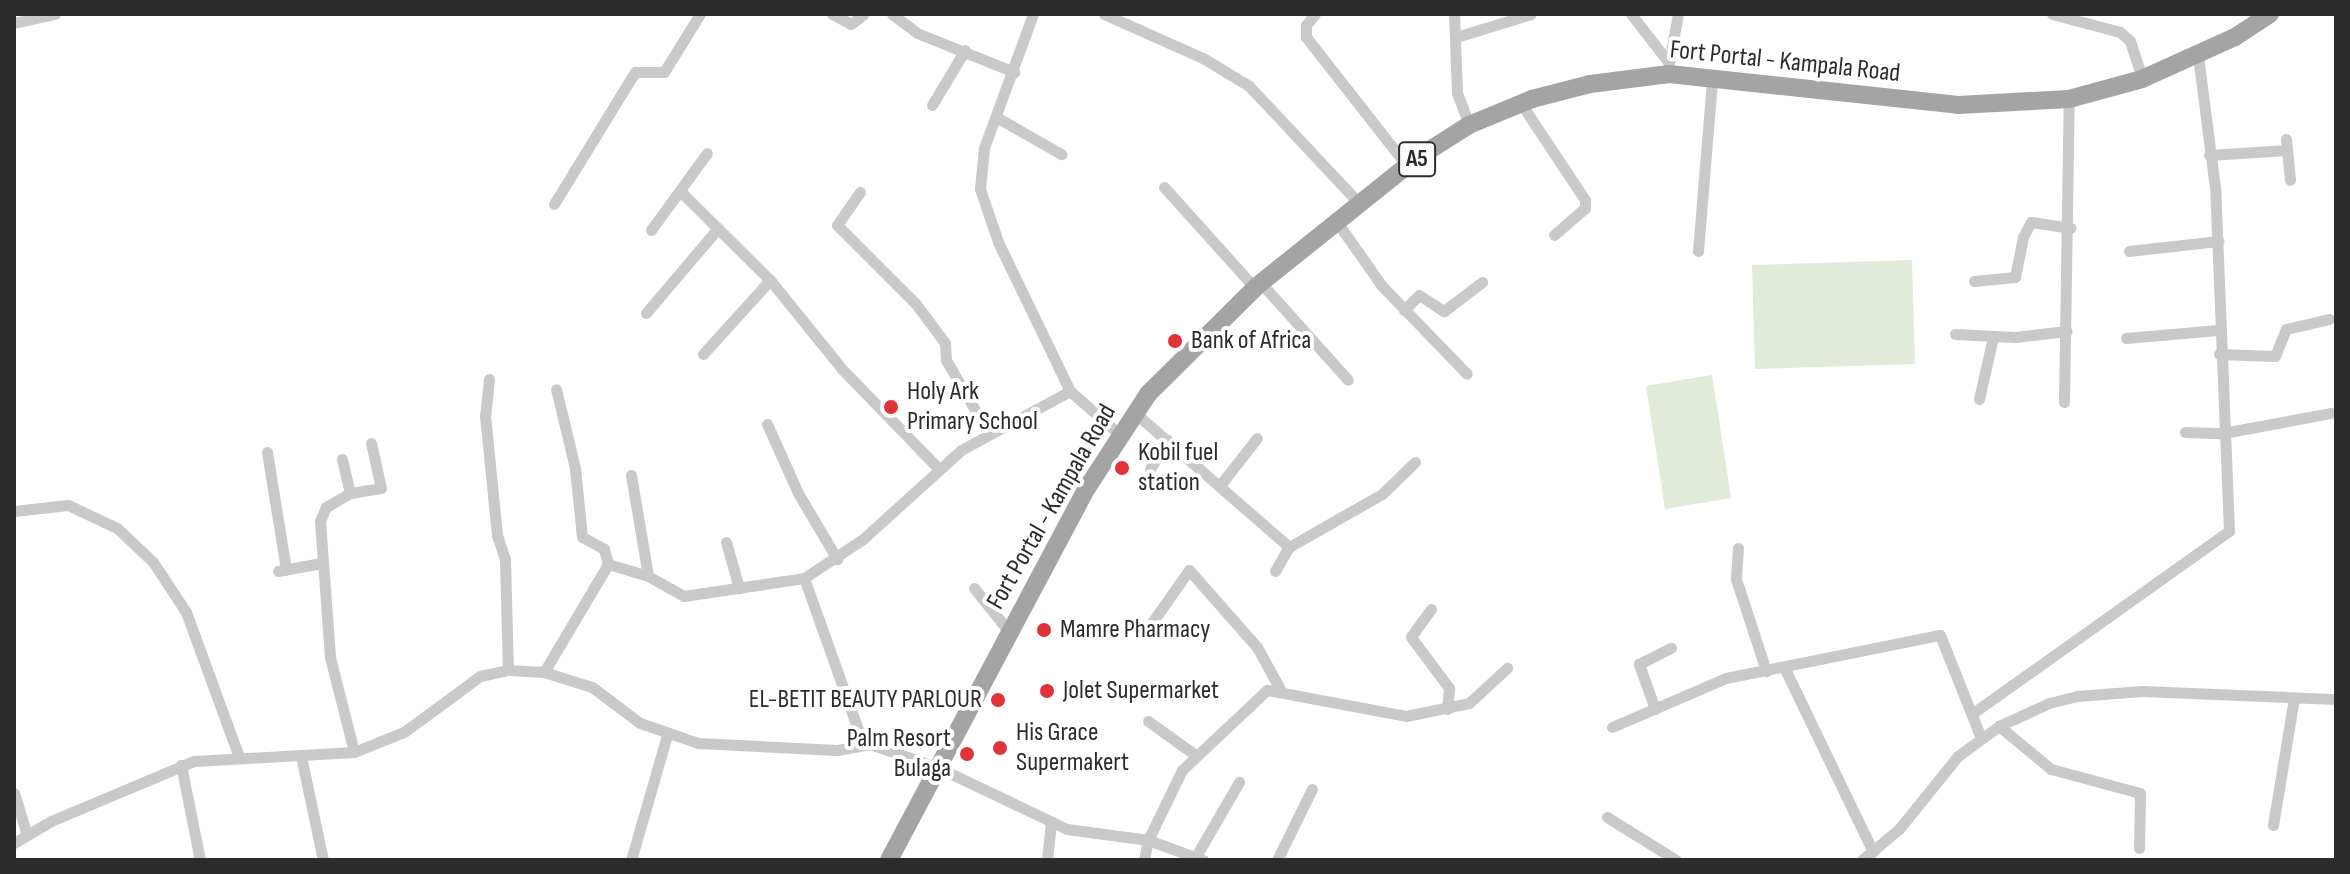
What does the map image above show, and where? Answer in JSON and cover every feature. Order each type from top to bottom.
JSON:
[{"type":"main road","name":"Fort Portal - Kampala Road","points":[[889,860],[1119,434],[1135,413],[1185,353],[1258,286],[1407,166],[1469,125],[1590,84],[1669,69],[1712,79],[1958,105],[2069,99],[2142,79],[2198,55],[2270,14]]},
{"type":"street","points":[[14,23],[55,14]]},
{"type":"street","points":[[554,204],[635,72],[664,72],[700,14]]},
{"type":"street","points":[[832,14],[851,24],[864,14]]},
{"type":"street","points":[[892,14],[917,33],[1014,72]]},
{"type":"street","points":[[1033,14],[980,164],[980,189],[998,242],[1070,391],[1119,434]]},
{"type":"street","points":[[1104,14],[1203,58],[1249,86],[1359,203]]},
{"type":"street","points":[[1315,14],[1306,25],[1306,37],[1407,166]]},
{"type":"street","points":[[1454,14],[1457,93],[1469,125]]},
{"type":"street","points":[[1456,37],[1531,14]]},
{"type":"street","points":[[1631,14],[1669,69]]},
{"type":"street","points":[[1669,69],[1678,14]]},
{"type":"street","points":[[2052,14],[2120,32],[2130,41],[2142,79]]},
{"type":"street","points":[[932,105],[965,50]]},
{"type":"street","points":[[1973,713],[2229,531],[2218,330],[2218,241],[2198,55]]},
{"type":"street","points":[[1698,251],[1712,79]]},
{"type":"street","points":[[2064,402],[2071,228],[2069,99]]},
{"type":"street","points":[[1522,105],[1585,200],[1585,208],[1554,235]]},
{"type":"street","points":[[998,118],[1061,154]]},
{"type":"street","points":[[2209,155],[2286,145],[2290,180]]},
{"type":"street","points":[[651,230],[707,153]]},
{"type":"street","points":[[1164,187],[1348,380]]},
{"type":"street","points":[[681,192],[770,280],[842,369],[937,467]]},
{"type":"street","points":[[860,192],[837,225],[916,304],[945,343],[946,360],[989,434]]},
{"type":"street","points":[[1337,222],[1404,310],[1467,374]]},
{"type":"street","points":[[1974,281],[2015,277],[2023,237],[2031,222],[2071,228]]},
{"type":"street","points":[[646,313],[718,228]]},
{"type":"street","points":[[2129,251],[2218,241]]},
{"type":"street","points":[[703,354],[770,280]]},
{"type":"street","points":[[1404,310],[1419,295],[1444,311],[1482,282]]},
{"type":"street","points":[[2219,354],[2275,356],[2286,329],[2329,319]]},
{"type":"street","points":[[2126,338],[2218,330]]},
{"type":"street","points":[[1955,334],[1993,337],[2067,331]]},
{"type":"street","points":[[1979,399],[1993,337]]},
{"type":"street","points":[[489,379],[485,415],[497,535],[505,559],[508,670]]},
{"type":"street","points":[[544,672],[608,564],[604,549],[582,537],[575,468],[556,389]]},
{"type":"street","points":[[608,564],[648,576],[684,596],[804,578],[837,559],[937,467],[989,434],[1070,391]]},
{"type":"street","points":[[1135,413],[1221,484],[1289,547]]},
{"type":"street","points":[[2185,432],[2223,433],[2331,413]]},
{"type":"street","points":[[767,424],[798,493],[837,559]]},
{"type":"street","points":[[1221,484],[1257,438]]},
{"type":"street","points":[[1150,469],[1167,439]]},
{"type":"street","points":[[354,752],[330,657],[321,563],[322,511],[350,493],[381,488],[371,443]]},
{"type":"street","points":[[267,452],[282,570],[321,563]]},
{"type":"street","points":[[342,459],[350,493]]},
{"type":"street","points":[[1275,571],[1289,547],[1372,501],[1415,462]]},
{"type":"street","points":[[631,475],[648,576]]},
{"type":"street","points":[[14,511],[68,505],[117,528],[153,562],[186,612],[238,754]]},
{"type":"street","points":[[726,542],[739,588]]},
{"type":"street","points":[[1738,548],[1736,579],[1766,671]]},
{"type":"street","points":[[1144,634],[1189,570],[1257,647],[1280,689]]},
{"type":"street","points":[[804,578],[858,730],[870,744]]},
{"type":"street","points":[[974,588],[1010,633]]},
{"type":"street","points":[[1431,609],[1411,637],[1449,688],[1447,709]]},
{"type":"street","points":[[1612,727],[1726,678],[1940,635],[1981,738]]},
{"type":"street","points":[[1655,709],[1639,664],[1671,648]]},
{"type":"street","points":[[1784,667],[1873,852]]},
{"type":"street","points":[[1144,860],[1148,840],[1194,754],[1267,690],[1280,689],[1389,714],[1447,709],[1469,703],[1507,668]]},
{"type":"street","points":[[14,843],[181,765],[238,754],[301,756],[354,752],[404,732],[480,676],[508,670],[544,672],[592,687],[640,723],[667,735],[698,743],[837,750],[870,744],[939,768],[1051,823],[1148,840],[1199,859],[1239,782]]},
{"type":"street","points":[[1862,860],[1899,829],[1944,771],[1981,738],[1999,726],[2077,696],[2142,691],[2336,699]]},
{"type":"street","points":[[2273,825],[2294,698]]},
{"type":"street","points":[[1148,721],[1194,754]]},
{"type":"street","points":[[1999,726],[2051,769],[2140,793],[2139,848]]},
{"type":"street","points":[[631,860],[667,735]]},
{"type":"street","points":[[301,756],[323,860]]},
{"type":"street","points":[[181,765],[200,860]]},
{"type":"street","points":[[1277,860],[1312,789]]},
{"type":"street","points":[[14,793],[27,835]]},
{"type":"street","points":[[1607,817],[1676,860]]},
{"type":"street","points":[[1047,860],[1051,823]]},
{"type":"green space","points":[[1912,260],[1915,364],[1755,369],[1752,265]]},
{"type":"green space","points":[[1712,375],[1731,498],[1665,509],[1646,386]]},
{"type":"place","name":"Bank of Africa","points":[[1175,341]]},
{"type":"place","name":"Holy Ark Primary School","points":[[891,407]]},
{"type":"place","name":"Kobil fuel station","points":[[1122,468]]},
{"type":"place","name":"Mamre Pharmacy","points":[[1044,630]]},
{"type":"place","name":"Jolet Supermarket","points":[[1047,691]]},
{"type":"place","name":"EL-BETIT BEAUTY PARLOUR","points":[[998,700]]},
{"type":"place","name":"His Grace Supermakert","points":[[1000,748]]},
{"type":"place","name":"Palm Resort Bulaga","points":[[967,754]]}]
